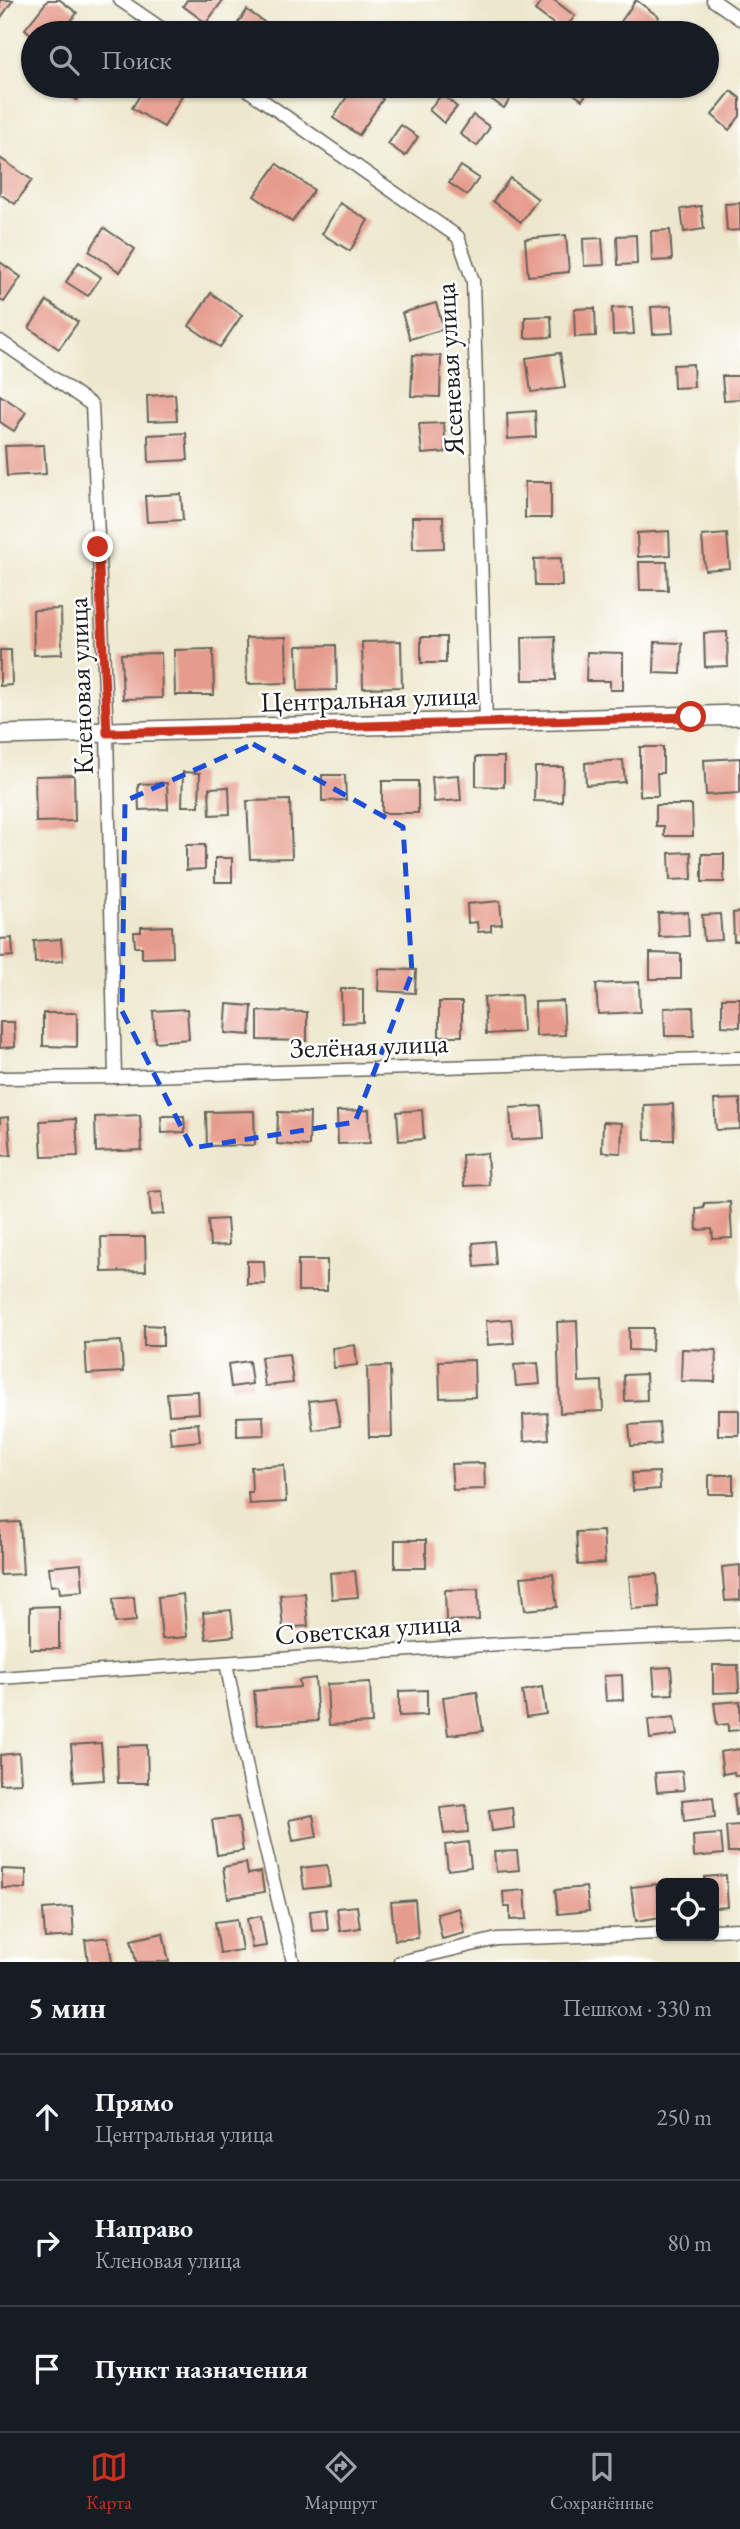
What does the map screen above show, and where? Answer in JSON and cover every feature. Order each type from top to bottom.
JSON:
[{"type":"street","points":[[120,0],[151,21]]},
{"type":"street","points":[[713,0],[740,19]]},
{"type":"street","name":"Ясеневая улица","points":[[259,98],[458,237],[473,281],[486,723]]},
{"type":"street","name":"Кленовая улица","points":[[0,341],[92,405],[107,733],[115,1077]]},
{"type":"street","name":"Центральная улица","points":[[0,735],[740,715]]},
{"type":"street","name":"Зелёная улица","points":[[0,1079],[740,1058]]},
{"type":"street","name":"Советская улица","points":[[0,1678],[500,1644],[740,1634]]},
{"type":"street","points":[[226,1663],[252,1793],[293,1962]]},
{"type":"street","points":[[719,1930],[740,1929]]},
{"type":"street","points":[[400,1962],[497,1939],[656,1933]]},
{"type":"highlighted area","points":[[253,744],[403,827],[412,973],[355,1122],[192,1148],[122,1011],[125,801]]},
{"type":"building","points":[[0,0],[13,0],[0,19]]},
{"type":"building","points":[[48,0],[60,0],[77,13],[71,21],[31,21]]},
{"type":"building","points":[[187,0],[223,0],[207,21],[203,21],[183,6]]},
{"type":"building","points":[[543,0],[554,0],[575,16],[571,21],[550,21],[535,10]]},
{"type":"building","points":[[636,0],[659,17],[656,21],[621,21]]},
{"type":"building","points":[[247,10],[263,21],[239,21]]},
{"type":"building","points":[[731,91],[740,98],[740,116],[729,130],[712,115]]},
{"type":"building","points":[[138,98],[181,98],[164,127],[132,108]]},
{"type":"building","points":[[346,98],[383,99],[359,135],[333,118]]},
{"type":"building","points":[[439,98],[447,98],[457,107],[444,123],[429,110]]},
{"type":"building","points":[[489,98],[511,98],[504,108]]},
{"type":"building","points":[[473,115],[490,127],[477,146],[460,134]]},
{"type":"building","points":[[401,125],[418,137],[405,156],[388,144]]},
{"type":"building","points":[[0,158],[32,180],[15,204],[0,194]]},
{"type":"building","points":[[277,164],[314,190],[292,222],[254,196]]},
{"type":"building","points":[[461,166],[479,178],[467,195],[449,183]]},
{"type":"building","points":[[510,178],[538,199],[521,222],[493,201]]},
{"type":"building","points":[[340,203],[368,220],[350,251],[322,234]]},
{"type":"building","points":[[740,203],[740,230],[727,231],[725,204]]},
{"type":"building","points":[[701,206],[704,229],[684,232],[681,209]]},
{"type":"building","points":[[104,228],[135,249],[120,272],[89,251]]},
{"type":"building","points":[[670,230],[672,260],[652,261],[651,231]]},
{"type":"building","points":[[566,235],[569,272],[528,276],[525,239]]},
{"type":"building","points":[[636,235],[637,264],[618,265],[617,236]]},
{"type":"building","points":[[602,238],[604,265],[584,266],[583,239]]},
{"type":"building","points":[[0,262],[21,277],[4,302],[0,300]]},
{"type":"building","points":[[79,262],[101,277],[88,296],[66,282]]},
{"type":"building","points":[[211,293],[242,315],[220,347],[189,326]]},
{"type":"building","points":[[47,301],[78,322],[59,349],[29,328]]},
{"type":"building","points":[[436,303],[444,329],[410,339],[402,313]]},
{"type":"building","points":[[671,306],[673,333],[653,334],[651,307]]},
{"type":"building","points":[[632,307],[634,334],[613,335],[612,308]]},
{"type":"building","points":[[595,308],[596,336],[575,337],[574,309]]},
{"type":"building","points":[[551,316],[552,337],[525,338],[525,317]]},
{"type":"building","points":[[560,353],[565,388],[531,392],[526,358]]},
{"type":"building","points":[[413,355],[441,356],[440,397],[411,396]]},
{"type":"building","points":[[693,364],[694,387],[674,388],[673,365]]},
{"type":"building","points":[[722,376],[740,376],[740,399],[724,400]]},
{"type":"building","points":[[175,394],[177,420],[148,421],[147,396]]},
{"type":"building","points":[[0,395],[26,412],[14,431],[0,422]]},
{"type":"building","points":[[535,411],[536,437],[508,439],[507,413]]},
{"type":"building","points":[[444,423],[446,452],[422,454],[419,424]]},
{"type":"building","points":[[186,433],[188,460],[149,462],[148,435]]},
{"type":"building","points":[[44,445],[46,474],[7,476],[5,446]]},
{"type":"building","points":[[525,482],[551,482],[551,518],[525,518]]},
{"type":"building","points":[[181,494],[183,520],[147,522],[145,496]]},
{"type":"building","points":[[412,517],[443,517],[444,548],[413,549]]},
{"type":"building","points":[[669,531],[670,555],[638,557],[637,533]]},
{"type":"building","points":[[727,534],[730,568],[705,570],[702,536]]},
{"type":"building","points":[[561,558],[562,586],[535,586],[534,559]]},
{"type":"building","points":[[639,562],[667,562],[668,590],[640,590]]},
{"type":"building","points":[[61,609],[62,654],[34,655],[33,610]]},
{"type":"building","points":[[727,632],[728,666],[705,667],[704,633]]},
{"type":"building","points":[[555,636],[556,680],[523,680],[522,637]]},
{"type":"building","points":[[286,637],[287,683],[247,684],[246,638]]},
{"type":"building","points":[[421,637],[446,637],[446,663],[421,663]]},
{"type":"building","points":[[401,641],[402,687],[363,688],[362,642]]},
{"type":"building","points":[[655,642],[682,643],[681,674],[654,673]]},
{"type":"building","points":[[336,645],[337,690],[298,691],[297,646]]},
{"type":"building","points":[[213,649],[214,695],[175,695],[174,650]]},
{"type":"building","points":[[0,650],[11,650],[12,685],[0,686]]},
{"type":"building","points":[[587,652],[623,653],[623,690],[610,690],[610,681],[586,681]]},
{"type":"building","points":[[161,653],[162,698],[123,699],[121,654]]},
{"type":"building","points":[[640,747],[663,747],[663,773],[657,773],[658,796],[640,796]]},
{"type":"building","points":[[476,757],[504,757],[504,787],[476,786]]},
{"type":"building","points":[[740,758],[740,793],[706,795],[704,760]]},
{"type":"building","points":[[623,760],[625,782],[586,785],[585,763]]},
{"type":"building","points":[[535,767],[563,767],[562,802],[534,801]]},
{"type":"building","points":[[183,772],[200,773],[199,806],[182,806]]},
{"type":"building","points":[[74,775],[75,821],[36,822],[35,776]]},
{"type":"building","points":[[322,775],[345,775],[346,800],[322,801]]},
{"type":"building","points":[[459,775],[461,800],[434,802],[432,777]]},
{"type":"building","points":[[382,781],[418,781],[418,813],[382,813]]},
{"type":"building","points":[[167,783],[168,809],[139,810],[138,784]]},
{"type":"building","points":[[229,787],[230,814],[210,815],[209,788]]},
{"type":"building","points":[[290,800],[292,858],[250,859],[247,801]]},
{"type":"building","points":[[656,805],[692,805],[693,836],[664,836],[664,826],[656,826]]},
{"type":"building","points":[[186,845],[205,845],[205,869],[186,870]]},
{"type":"building","points":[[691,852],[692,879],[670,880],[669,853]]},
{"type":"building","points":[[702,854],[724,854],[724,882],[702,882]]},
{"type":"building","points":[[215,858],[232,858],[232,882],[215,882]]},
{"type":"building","points":[[500,901],[502,924],[491,925],[491,931],[478,932],[477,922],[468,923],[467,904]]},
{"type":"building","points":[[688,912],[689,936],[659,937],[658,913]]},
{"type":"building","points":[[740,912],[740,941],[734,941],[733,913]]},
{"type":"building","points":[[720,914],[722,940],[704,941],[702,915]]},
{"type":"building","points":[[172,926],[173,957],[142,958],[142,947],[135,947],[134,932],[141,932],[141,927]]},
{"type":"building","points":[[12,938],[13,956],[0,957],[0,939]]},
{"type":"building","points":[[61,939],[63,961],[35,963],[34,941]]},
{"type":"building","points":[[650,953],[681,954],[681,979],[650,979]]},
{"type":"building","points":[[379,969],[416,970],[415,993],[378,991]]},
{"type":"building","points":[[639,982],[640,1012],[598,1014],[596,984]]},
{"type":"building","points":[[341,989],[363,989],[363,1022],[342,1023]]},
{"type":"building","points":[[521,995],[523,1032],[486,1034],[484,997]]},
{"type":"building","points":[[722,998],[740,998],[740,1027],[722,1026]]},
{"type":"building","points":[[563,1001],[565,1035],[536,1036],[535,1002]]},
{"type":"building","points":[[439,1002],[462,1002],[462,1036],[439,1036]]},
{"type":"building","points":[[227,1004],[252,1006],[250,1035],[225,1033]]},
{"type":"building","points":[[693,1007],[694,1036],[665,1036],[664,1008]]},
{"type":"building","points":[[187,1009],[189,1039],[155,1042],[153,1011]]},
{"type":"building","points":[[258,1011],[307,1012],[307,1041],[258,1040]]},
{"type":"building","points":[[43,1013],[77,1013],[77,1047],[43,1046]]},
{"type":"building","points":[[0,1022],[14,1022],[15,1047],[0,1048]]},
{"type":"building","points":[[740,1099],[740,1129],[716,1130],[714,1100]]},
{"type":"building","points":[[673,1104],[674,1140],[645,1140],[644,1105]]},
{"type":"building","points":[[542,1106],[544,1138],[512,1140],[510,1108]]},
{"type":"building","points":[[369,1110],[370,1143],[338,1144],[337,1111]]},
{"type":"building","points":[[422,1110],[424,1139],[399,1141],[397,1112]]},
{"type":"building","points":[[254,1111],[255,1145],[207,1146],[206,1112]]},
{"type":"building","points":[[278,1112],[310,1113],[309,1146],[277,1144]]},
{"type":"building","points":[[140,1115],[142,1150],[96,1152],[95,1117]]},
{"type":"building","points":[[161,1116],[184,1116],[185,1132],[162,1133]]},
{"type":"building","points":[[8,1117],[11,1155],[0,1156],[0,1118]]},
{"type":"building","points":[[76,1119],[78,1156],[42,1157],[40,1121]]},
{"type":"building","points":[[603,1122],[622,1123],[621,1153],[602,1152]]},
{"type":"building","points":[[487,1153],[489,1185],[464,1186],[462,1155]]},
{"type":"building","points":[[162,1191],[164,1214],[151,1215],[149,1192]]},
{"type":"building","points":[[730,1202],[732,1238],[713,1239],[712,1229],[697,1230],[696,1209],[704,1208],[704,1203]]},
{"type":"building","points":[[227,1219],[229,1245],[210,1246],[208,1220]]},
{"type":"building","points":[[101,1237],[145,1237],[146,1271],[102,1272]]},
{"type":"building","points":[[494,1241],[496,1265],[475,1267],[473,1243]]},
{"type":"building","points":[[298,1260],[327,1260],[327,1291],[298,1291]]},
{"type":"building","points":[[247,1261],[264,1261],[265,1284],[247,1284]]},
{"type":"building","points":[[511,1319],[514,1343],[488,1345],[486,1321]]},
{"type":"building","points":[[577,1321],[579,1382],[602,1381],[603,1411],[560,1413],[557,1322]]},
{"type":"building","points":[[144,1325],[163,1326],[163,1346],[144,1346]]},
{"type":"building","points":[[629,1328],[653,1328],[652,1351],[629,1350]]},
{"type":"building","points":[[121,1341],[123,1372],[87,1374],[85,1343]]},
{"type":"building","points":[[355,1345],[357,1365],[334,1368],[332,1348]]},
{"type":"building","points":[[682,1349],[716,1350],[715,1382],[681,1381]]},
{"type":"building","points":[[289,1354],[293,1383],[265,1386],[261,1357]]},
{"type":"building","points":[[474,1360],[475,1397],[440,1398],[439,1361]]},
{"type":"building","points":[[249,1361],[252,1384],[231,1387],[228,1364]]},
{"type":"building","points":[[538,1363],[540,1384],[516,1386],[514,1365]]},
{"type":"building","points":[[390,1366],[392,1437],[369,1437],[367,1367]]},
{"type":"building","points":[[646,1374],[647,1400],[625,1401],[624,1375]]},
{"type":"building","points":[[198,1391],[199,1413],[169,1415],[167,1393]]},
{"type":"building","points":[[335,1398],[340,1426],[313,1430],[309,1401]]},
{"type":"building","points":[[718,1410],[739,1410],[739,1435],[718,1435]]},
{"type":"building","points":[[547,1413],[549,1439],[524,1441],[523,1415]]},
{"type":"building","points":[[263,1416],[264,1435],[237,1436],[237,1417]]},
{"type":"building","points":[[198,1423],[200,1441],[171,1444],[169,1426]]},
{"type":"building","points":[[659,1423],[661,1444],[631,1446],[629,1425]]},
{"type":"building","points":[[484,1463],[485,1489],[453,1490],[451,1464]]},
{"type":"building","points":[[284,1465],[286,1502],[249,1504],[248,1492],[252,1492],[251,1467]]},
{"type":"building","points":[[659,1472],[660,1489],[633,1491],[632,1473]]},
{"type":"building","points":[[709,1475],[733,1475],[733,1494],[709,1494]]},
{"type":"building","points":[[20,1522],[23,1574],[0,1575],[0,1523]]},
{"type":"building","points":[[603,1531],[605,1563],[578,1565],[576,1532]]},
{"type":"building","points":[[395,1540],[426,1540],[426,1568],[395,1568]]},
{"type":"building","points":[[81,1564],[83,1591],[60,1593],[59,1585],[51,1586],[49,1567]]},
{"type":"building","points":[[740,1565],[740,1600],[725,1601],[722,1567]]},
{"type":"building","points":[[355,1571],[358,1597],[332,1599],[330,1573]]},
{"type":"building","points":[[553,1574],[557,1607],[525,1610],[521,1577]]},
{"type":"building","points":[[657,1574],[659,1607],[632,1609],[629,1576]]},
{"type":"building","points":[[478,1589],[479,1620],[446,1621],[445,1590]]},
{"type":"building","points":[[305,1593],[308,1626],[283,1628],[280,1595]]},
{"type":"building","points":[[183,1594],[187,1637],[162,1639],[158,1597]]},
{"type":"building","points":[[134,1597],[136,1621],[115,1623],[113,1599]]},
{"type":"building","points":[[59,1606],[59,1649],[30,1649],[30,1607]]},
{"type":"building","points":[[231,1610],[234,1636],[206,1639],[203,1613]]},
{"type":"building","points":[[713,1665],[738,1665],[739,1692],[713,1693]]},
{"type":"building","points":[[671,1667],[673,1694],[655,1695],[653,1668]]},
{"type":"building","points":[[622,1675],[623,1700],[606,1701],[604,1676]]},
{"type":"building","points":[[315,1678],[318,1721],[257,1725],[254,1691],[300,1687],[299,1680]]},
{"type":"building","points":[[370,1682],[372,1723],[329,1725],[327,1684]]},
{"type":"building","points":[[542,1687],[546,1714],[526,1717],[522,1691]]},
{"type":"building","points":[[427,1690],[427,1715],[399,1716],[399,1691]]},
{"type":"building","points":[[477,1692],[483,1731],[448,1735],[443,1697]]},
{"type":"building","points":[[740,1701],[740,1730],[728,1731],[728,1724],[717,1725],[714,1703]]},
{"type":"building","points":[[674,1717],[677,1735],[650,1739],[648,1720]]},
{"type":"building","points":[[101,1743],[104,1780],[74,1782],[71,1745]]},
{"type":"building","points":[[147,1745],[148,1783],[118,1783],[117,1746]]},
{"type":"building","points":[[740,1749],[740,1776],[735,1776],[734,1772],[723,1774],[720,1752]]},
{"type":"building","points":[[19,1753],[21,1783],[0,1784],[0,1755]]},
{"type":"building","points":[[682,1771],[684,1790],[657,1792],[655,1773]]},
{"type":"building","points":[[740,1793],[740,1814],[736,1815],[734,1794]]},
{"type":"building","points":[[713,1797],[715,1817],[684,1821],[682,1800]]},
{"type":"building","points":[[466,1805],[468,1832],[444,1834],[440,1808]]},
{"type":"building","points":[[512,1807],[514,1828],[492,1831],[489,1810]]},
{"type":"building","points":[[313,1815],[317,1837],[293,1841],[289,1820]]},
{"type":"building","points":[[238,1817],[243,1851],[217,1855],[212,1820]]},
{"type":"building","points":[[740,1825],[740,1852],[728,1852],[726,1826]]},
{"type":"building","points":[[721,1834],[723,1854],[694,1857],[693,1836]]},
{"type":"building","points":[[468,1842],[471,1867],[448,1870],[445,1845]]},
{"type":"building","points":[[517,1851],[519,1870],[496,1872],[494,1852]]},
{"type":"building","points":[[246,1863],[248,1874],[261,1872],[264,1892],[228,1898],[223,1867]]},
{"type":"building","points":[[327,1865],[330,1886],[304,1889],[301,1868]]},
{"type":"building","points":[[2,1869],[26,1870],[26,1889],[2,1888]]},
{"type":"building","points":[[726,1875],[728,1907],[719,1908],[719,1878],[705,1877]]},
{"type":"building","points":[[656,1884],[656,1918],[636,1921],[631,1887]]},
{"type":"building","points":[[586,1887],[589,1911],[558,1914],[555,1890]]},
{"type":"building","points":[[525,1890],[527,1919],[510,1920],[510,1907],[504,1907],[503,1892]]},
{"type":"building","points":[[415,1900],[418,1938],[395,1940],[391,1902]]},
{"type":"building","points":[[357,1906],[360,1928],[340,1931],[337,1908]]},
{"type":"building","points":[[72,1907],[74,1936],[45,1938],[43,1909]]},
{"type":"building","points":[[459,1908],[465,1933],[442,1939],[437,1914]]},
{"type":"building","points":[[326,1909],[328,1930],[312,1931],[310,1911]]},
{"type":"building","points":[[261,1916],[266,1946],[252,1948],[247,1919]]},
{"type":"building","points":[[237,1919],[242,1950],[220,1953],[215,1922]]},
{"type":"building","points":[[163,1933],[169,1962],[136,1962],[131,1940]]},
{"type":"building","points":[[108,1937],[112,1962],[88,1962],[85,1940]]},
{"type":"route","points":[[98,547],[107,733],[691,717]]}]
